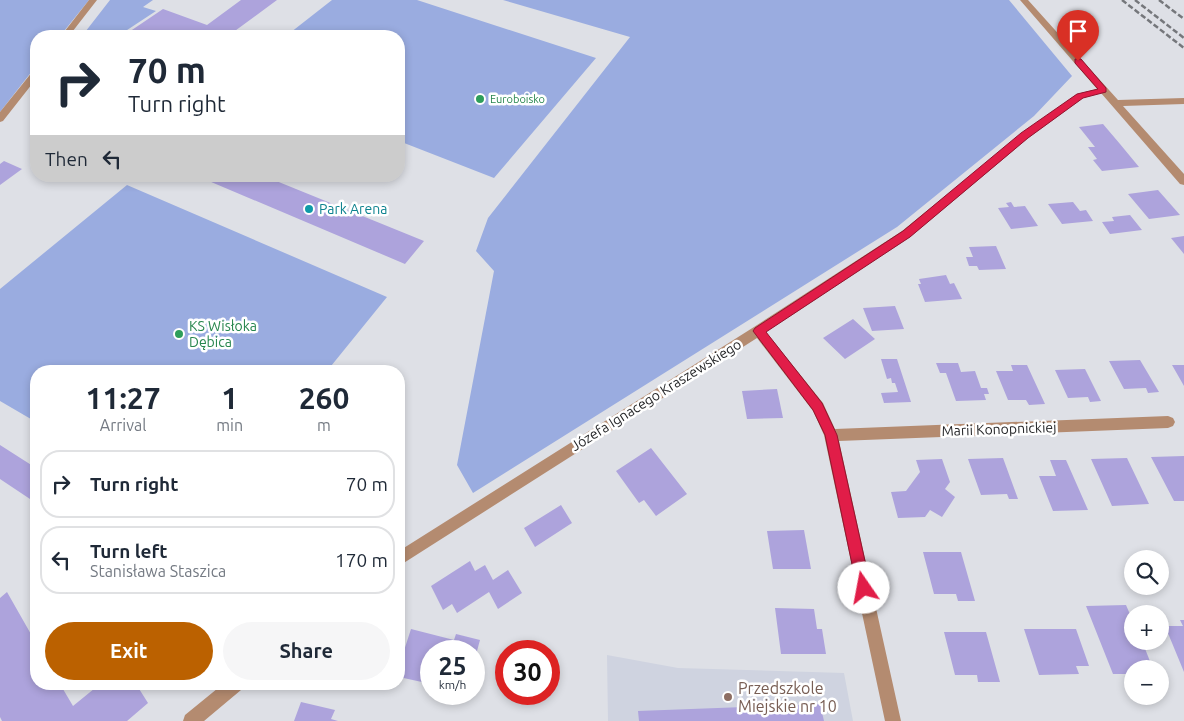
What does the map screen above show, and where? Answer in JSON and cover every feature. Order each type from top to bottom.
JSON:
[{"type":"street","points":[[70,30],[93,0]]},
{"type":"street","points":[[1024,0],[1184,181]]},
{"type":"street","points":[[0,119],[30,81]]},
{"type":"street","name":"Józefa Ignacego Kraszewskiego","points":[[405,554],[758,331],[906,234],[1025,136],[1080,96],[1104,90]]},
{"type":"street","points":[[1115,103],[1184,102]]},
{"type":"street","points":[[758,331],[818,407],[831,435],[893,721]]},
{"type":"street","name":"Marii Konopnickiej","points":[[831,435],[1168,422]]},
{"type":"street","points":[[192,721],[228,690]]},
{"type":"shaded area","points":[[0,0],[89,0],[65,30],[30,30],[30,74],[0,112]]},
{"type":"shaded area","points":[[110,0],[153,0],[143,7],[156,11],[127,30],[87,30]]},
{"type":"shaded area","name":"Euroboisko","points":[[332,0],[417,0],[596,58],[494,178],[405,143],[405,30],[294,30]]},
{"type":"shaded area","points":[[503,0],[1009,0],[1072,76],[1034,116],[897,227],[473,493],[457,465],[494,271],[476,251],[488,218],[630,37]]},
{"type":"shaded area","name":"KS Wisłoka Dębica","points":[[127,185],[387,297],[332,365],[30,365],[30,418],[0,401],[0,289]]},
{"type":"shaded area","name":"Przedszkole Miejskie nr 10","points":[[607,655],[678,668],[844,673],[853,721],[608,721]]},
{"type":"building","points":[[241,0],[277,0],[236,30],[132,30],[163,9],[207,25]]},
{"type":"building","points":[[1103,124],[1139,167],[1102,171],[1093,160],[1097,159],[1088,147],[1095,147],[1079,127]]},
{"type":"building","points":[[4,161],[22,169],[0,185],[0,164]]},
{"type":"building","name":"Park Arena","points":[[211,182],[279,182],[424,241],[405,264]]},
{"type":"building","points":[[1158,190],[1180,215],[1149,219],[1128,194]]},
{"type":"building","points":[[1011,202],[1014,207],[1025,206],[1038,226],[1011,229],[998,208],[1009,207],[1006,203]]},
{"type":"building","points":[[1073,202],[1080,211],[1086,210],[1093,221],[1062,224],[1048,204]]},
{"type":"building","points":[[1130,215],[1142,230],[1110,234],[1102,222],[1114,221],[1112,217]]},
{"type":"building","points":[[1184,236],[1184,254],[1171,238]]},
{"type":"building","points":[[996,246],[1006,269],[979,270],[977,266],[969,266],[966,257],[973,257],[969,247]]},
{"type":"building","points":[[946,275],[950,284],[954,283],[962,299],[925,302],[918,284],[921,284],[919,279]]},
{"type":"building","points":[[895,306],[904,329],[872,331],[863,308]]},
{"type":"building","points":[[853,319],[875,339],[845,359],[823,338]]},
{"type":"building","points":[[881,359],[897,359],[911,402],[884,403],[881,393],[898,392],[891,378],[887,379]]},
{"type":"building","points":[[1140,360],[1159,392],[1148,393],[1146,388],[1124,389],[1109,361]]},
{"type":"building","points":[[936,363],[958,363],[961,372],[975,371],[981,388],[987,388],[989,394],[984,394],[986,400],[956,401],[946,373],[940,373]]},
{"type":"building","points":[[1011,365],[1027,365],[1045,404],[1029,405],[1026,400],[1008,400],[996,371],[1013,371]]},
{"type":"building","points":[[1172,365],[1184,365],[1184,386]]},
{"type":"building","points":[[1085,369],[1101,401],[1090,402],[1088,397],[1068,398],[1055,370]]},
{"type":"building","points":[[777,389],[783,418],[747,419],[742,391]]},
{"type":"building","points":[[0,445],[30,464],[30,499],[0,479]]},
{"type":"building","points":[[651,448],[687,494],[656,516],[644,500],[639,503],[616,471]]},
{"type":"building","points":[[1184,456],[1184,501],[1174,501],[1151,457]]},
{"type":"building","points":[[1003,458],[1018,499],[1009,499],[1007,494],[981,495],[968,459]]},
{"type":"building","points":[[1127,458],[1149,504],[1112,506],[1091,459]]},
{"type":"building","points":[[942,459],[950,482],[945,489],[955,497],[942,517],[930,510],[925,517],[898,518],[891,492],[906,491],[920,472],[916,460]]},
{"type":"building","points":[[1050,460],[1066,460],[1088,510],[1053,511],[1039,476],[1056,476]]},
{"type":"building","points":[[561,505],[572,523],[535,547],[524,528]]},
{"type":"building","points":[[804,530],[811,569],[773,569],[767,531]]},
{"type":"building","points":[[923,552],[961,552],[975,601],[958,601],[956,594],[934,594]]},
{"type":"building","points":[[470,561],[475,571],[485,565],[493,580],[508,570],[522,593],[498,609],[489,592],[457,613],[452,604],[443,610],[431,586]]},
{"type":"building","points":[[7,592],[30,632],[30,690],[64,690],[73,706],[93,690],[140,690],[148,703],[127,721],[2,721],[0,717],[0,598]]},
{"type":"building","points":[[1124,605],[1124,650],[1146,650],[1149,660],[1124,660],[1124,674],[1113,674],[1086,606]]},
{"type":"building","points":[[775,608],[814,609],[817,629],[822,629],[826,654],[781,654]]},
{"type":"building","points":[[1180,620],[1184,620],[1184,672],[1169,636],[1169,626],[1183,626]]},
{"type":"building","points":[[411,629],[454,640],[420,640],[420,682],[405,678],[405,648]]},
{"type":"building","points":[[1024,629],[1076,629],[1089,666],[1076,666],[1079,674],[1039,675]]},
{"type":"building","points":[[944,632],[986,632],[1000,682],[978,682],[977,675],[955,675]]},
{"type":"building","points":[[456,634],[480,640],[454,640]]},
{"type":"building","points":[[301,702],[335,710],[331,719],[338,721],[294,721]]},
{"type":"building","points":[[820,704],[824,721],[639,721],[638,711]]},
{"type":"railway","points":[[1122,0],[1184,48]]},
{"type":"railway","points":[[1135,0],[1184,38]]},
{"type":"railway","points":[[1159,0],[1184,19]]},
{"type":"place","name":"Euroboisko","points":[[480,99]]},
{"type":"place","name":"Park Arena","points":[[309,209]]},
{"type":"place","name":"KS Wisłoka Dębica","points":[[179,334]]},
{"type":"place","name":"Przedszkole Miejskie nr 10","points":[[728,697]]},
{"type":"route","points":[[864,588],[831,435],[818,407],[758,331],[906,234],[1025,136],[1080,96],[1104,90],[1078,61]]}]
